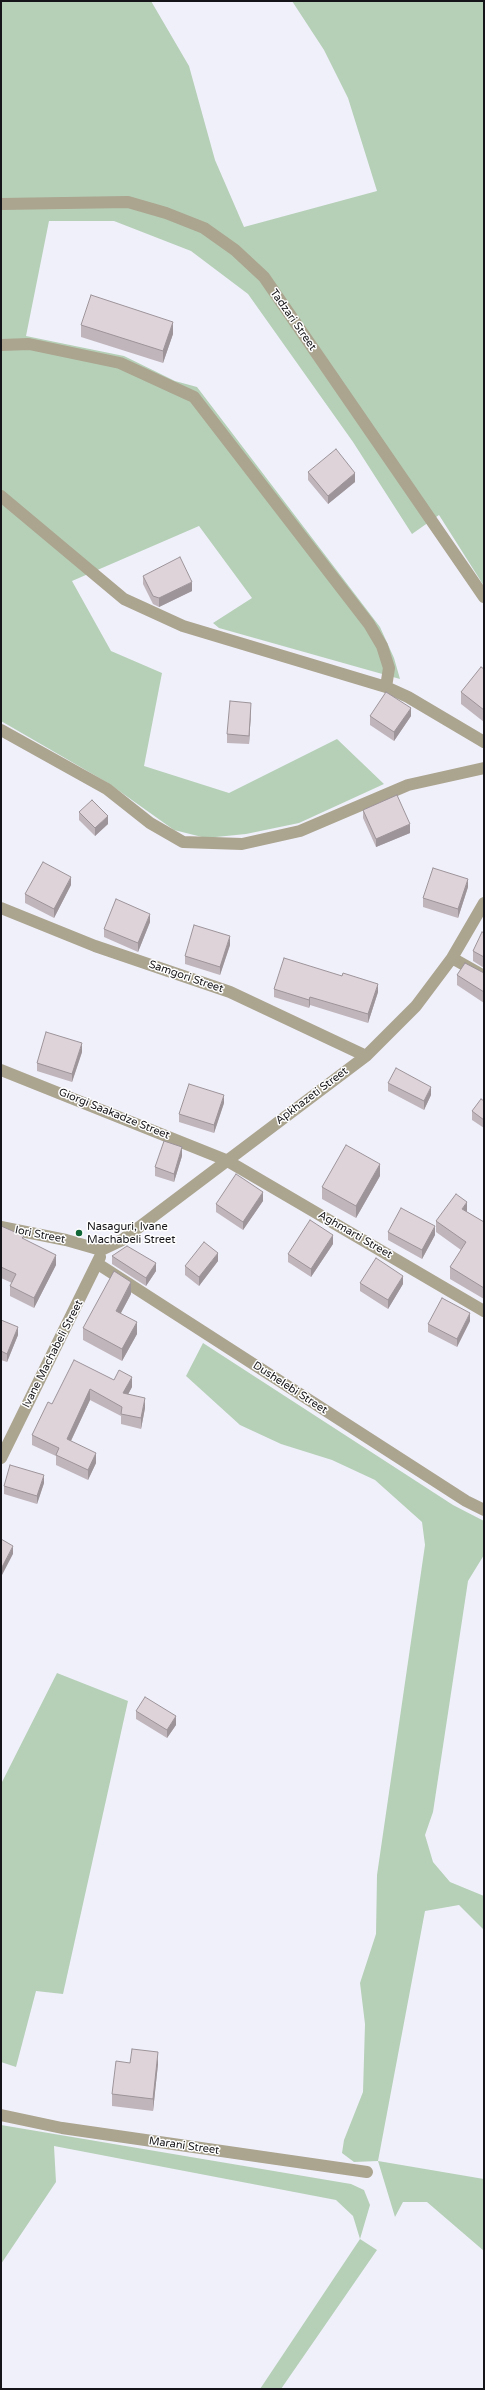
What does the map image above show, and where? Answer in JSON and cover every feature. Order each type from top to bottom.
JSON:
[{"type":"street","name":"Tadzari Street","points":[[1,204],[128,202],[166,213],[204,228],[235,250],[264,277],[484,597]]},
{"type":"street","points":[[1,345],[29,344],[120,363],[194,397],[369,624],[382,646],[389,668],[386,687]]},
{"type":"street","points":[[1,496],[124,599],[183,626],[386,687],[408,697],[484,742]]},
{"type":"street","points":[[1,730],[107,789],[150,823],[182,842],[242,844],[300,831],[408,784],[484,768]]},
{"type":"street","name":"Apkhazeti Street","points":[[101,1250],[115,1244],[366,1056],[416,1006],[452,958],[484,903]]},
{"type":"street","name":"Samgori Street","points":[[1,908],[95,946],[230,992],[366,1056]]},
{"type":"street","points":[[452,958],[484,976]]},
{"type":"street","name":"Giorgi Saakadze Street","points":[[1,1070],[226,1160]]},
{"type":"street","name":"Aghmarti Street","points":[[226,1160],[484,1311]]},
{"type":"street","name":"Iori Street","points":[[1,1227],[66,1240],[101,1250]]},
{"type":"street","name":"Ivane Machabeli Street","points":[[1,1458],[98,1264],[101,1250]]},
{"type":"street","name":"Dushelebi Street","points":[[98,1264],[466,1501],[484,1510]]},
{"type":"street","name":"Marani Street","points":[[1,2115],[62,2128],[367,2172]]},
{"type":"green space","points":[[1,1],[151,1],[189,66],[215,160],[244,227],[377,191],[348,98],[324,50],[292,1],[484,1],[484,586],[439,515],[412,534],[353,442],[248,294],[191,251],[114,221],[49,221],[26,336],[124,356],[175,381],[197,387],[380,627],[394,658],[400,679],[219,628],[213,623],[252,598],[199,526],[72,581],[111,651],[162,673],[144,766],[229,793],[337,739],[384,784],[299,823],[246,834],[206,838],[174,830],[108,783],[1,721]]},
{"type":"green space","points":[[203,1343],[453,1505],[484,1521],[484,1555],[468,1581],[433,1812],[425,1835],[433,1862],[450,1882],[484,1896],[484,1930],[459,1905],[425,1911],[378,2161],[354,2162],[342,2153],[344,2140],[363,2092],[365,2024],[360,1983],[376,1934],[377,1875],[425,1545],[422,1522],[375,1480],[332,1460],[281,1444],[240,1425],[186,1376]]},
{"type":"green space","points":[[57,1673],[128,1701],[63,1994],[36,1991],[16,2067],[1,2062],[1,1784]]},
{"type":"green space","points":[[1,2125],[351,2184],[364,2190],[370,2205],[360,2239],[353,2216],[336,2200],[54,2146],[56,2182],[1,2264]]},
{"type":"green space","points":[[378,2161],[484,2179],[484,2251],[427,2202],[403,2202],[395,2217]]},
{"type":"green space","points":[[360,2239],[377,2250],[281,2389],[260,2389]]},
{"type":"building","points":[[91,295],[173,322],[163,351],[81,325]]},
{"type":"building","points":[[336,449],[355,473],[328,496],[308,472]]},
{"type":"building","points":[[180,557],[192,582],[159,598],[153,596],[143,576]]},
{"type":"building","points":[[481,667],[484,669],[484,710],[461,692]]},
{"type":"building","points":[[386,692],[411,708],[394,732],[370,716]]},
{"type":"building","points":[[230,701],[251,703],[249,736],[227,734]]},
{"type":"building","points":[[397,795],[410,824],[376,839],[363,810]]},
{"type":"building","points":[[92,800],[108,816],[95,828],[79,812]]},
{"type":"building","points":[[43,862],[71,877],[54,909],[25,894]]},
{"type":"building","points":[[433,868],[468,879],[458,909],[423,898]]},
{"type":"building","points":[[116,899],[150,914],[138,943],[104,929]]},
{"type":"building","points":[[194,925],[230,936],[220,967],[185,956]]},
{"type":"building","points":[[482,932],[484,933],[484,957],[473,951]]},
{"type":"building","points":[[284,958],[342,976],[343,973],[378,984],[368,1014],[310,997],[309,1000],[274,989]]},
{"type":"building","points":[[465,963],[484,973],[484,992],[457,975]]},
{"type":"building","points":[[46,1032],[82,1043],[72,1074],[37,1063]]},
{"type":"building","points":[[396,1068],[431,1087],[424,1101],[388,1083]]},
{"type":"building","points":[[189,1084],[224,1095],[214,1125],[179,1114]]},
{"type":"building","points":[[481,1099],[484,1101],[484,1120],[472,1111]]},
{"type":"building","points":[[164,1141],[182,1147],[174,1174],[155,1167]]},
{"type":"building","points":[[346,1145],[380,1164],[356,1206],[322,1187]]},
{"type":"building","points":[[236,1174],[263,1192],[243,1222],[216,1204]]},
{"type":"building","points":[[456,1194],[467,1202],[462,1209],[484,1222],[484,1288],[450,1267],[466,1242],[436,1221]]},
{"type":"building","points":[[401,1208],[435,1226],[422,1250],[388,1232]]},
{"type":"building","points":[[310,1220],[333,1235],[311,1269],[288,1254]]},
{"type":"building","points":[[1,1226],[24,1236],[22,1238],[56,1255],[34,1298],[10,1286],[16,1274],[1,1267]]},
{"type":"building","points":[[204,1242],[218,1253],[199,1277],[185,1266]]},
{"type":"building","points":[[127,1246],[156,1263],[146,1278],[112,1256]]},
{"type":"building","points":[[376,1258],[403,1276],[388,1300],[360,1283]]},
{"type":"building","points":[[114,1271],[131,1282],[116,1311],[137,1322],[122,1349],[83,1328]]},
{"type":"building","points":[[442,1298],[470,1313],[457,1339],[428,1324]]},
{"type":"building","points":[[1,1320],[18,1327],[7,1354],[1,1351]]},
{"type":"building","points":[[74,1360],[114,1380],[119,1370],[132,1377],[123,1393],[145,1398],[141,1418],[121,1414],[122,1407],[90,1389],[67,1439],[96,1453],[88,1470],[56,1455],[59,1448],[32,1435],[48,1402],[52,1404]]},
{"type":"building","points":[[10,1465],[44,1475],[37,1496],[4,1486]]},
{"type":"building","points":[[1,1539],[13,1546],[1,1569]]},
{"type":"building","points":[[145,1697],[176,1716],[167,1730],[136,1711]]},
{"type":"building","points":[[132,2049],[158,2052],[153,2099],[112,2094],[116,2061],[130,2063]]},
{"type":"place","name":"Nasaguri, Ivane Machabeli Street","points":[[79,1233]]}]
